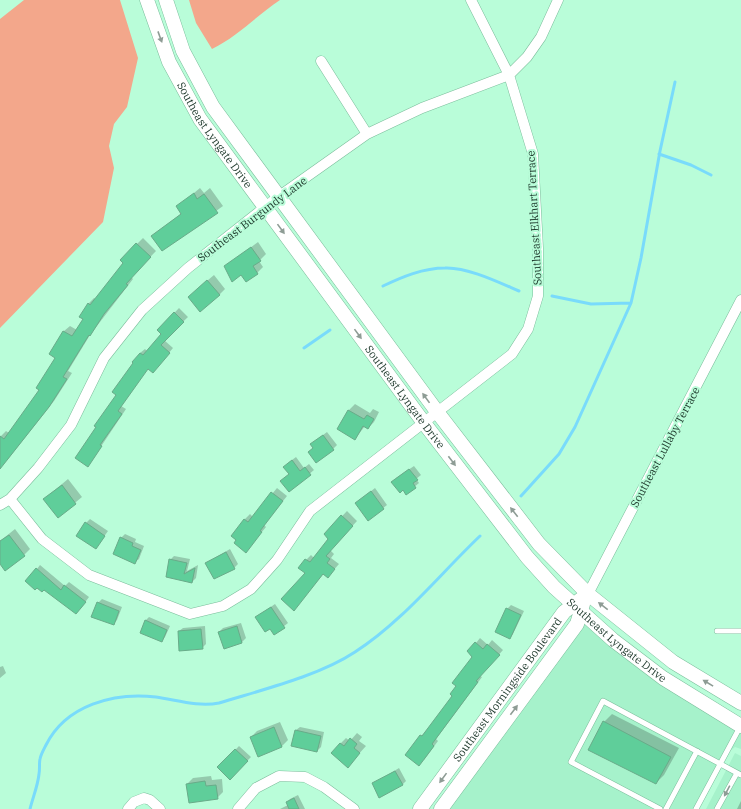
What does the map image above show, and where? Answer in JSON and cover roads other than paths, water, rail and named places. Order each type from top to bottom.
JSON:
[{"type":"street","name":"Southeast Lyngate Drive","points":[[147,0],[169,62],[200,119],[424,423],[527,557],[554,587],[613,640],[663,678],[741,726]]},
{"type":"street","name":"Southeast Lyngate Drive","points":[[166,0],[183,51],[213,107],[438,413],[539,544],[588,594],[673,662],[741,703]]},
{"type":"street","name":"Southeast Elkhart Terrace","points":[[10,498],[42,539],[89,575],[190,614],[223,606],[250,589],[277,560],[310,511],[512,354],[528,329],[538,296],[538,248],[533,154],[509,75],[471,0]]},
{"type":"street","name":"Southeast Burgundy Lane","points":[[0,505],[10,498],[38,468],[70,426],[104,358],[142,310],[188,268],[278,197],[367,134],[422,108],[509,75],[527,57],[541,37],[558,0]]},
{"type":"street","points":[[321,61],[367,134]]},
{"type":"street","name":"Southeast Lullaby Terrace","points":[[588,594],[741,300]]},
{"type":"street","name":"Southeast Morningside Boulevard","points":[[420,809],[564,612],[576,608],[588,594]]},
{"type":"street","name":"Southeast Morningside Boulevard","points":[[441,809],[577,624],[576,608]]},
{"type":"street","points":[[484,721],[498,731]]},
{"type":"street","points":[[238,809],[256,788],[279,776],[304,777],[324,787],[354,809]]},
{"type":"street","points":[[128,809],[134,802],[144,798],[150,800],[160,809]]},
{"type":"lane","points":[[717,630],[741,631]]},
{"type":"lane","points":[[660,809],[571,762],[603,701],[739,774],[717,809]]},
{"type":"lane","points":[[696,809],[741,726]]},
{"type":"lane","points":[[666,809],[697,751]]},
{"type":"waterway","points":[[521,496],[559,454],[575,427],[631,303],[641,258],[660,151],[675,82]]},
{"type":"waterway","points":[[659,154],[691,165],[711,175]]},
{"type":"waterway","points":[[383,286],[405,276],[421,271],[437,268],[454,268],[473,272],[519,291]]},
{"type":"waterway","points":[[552,296],[591,304],[631,303]]},
{"type":"waterway","points":[[304,348],[330,330]]},
{"type":"waterway","points":[[30,809],[38,782],[40,761],[43,750],[55,731],[66,720],[79,711],[108,699],[140,696],[156,697],[188,703],[219,703],[289,682],[341,661],[389,627],[480,536]]}]
